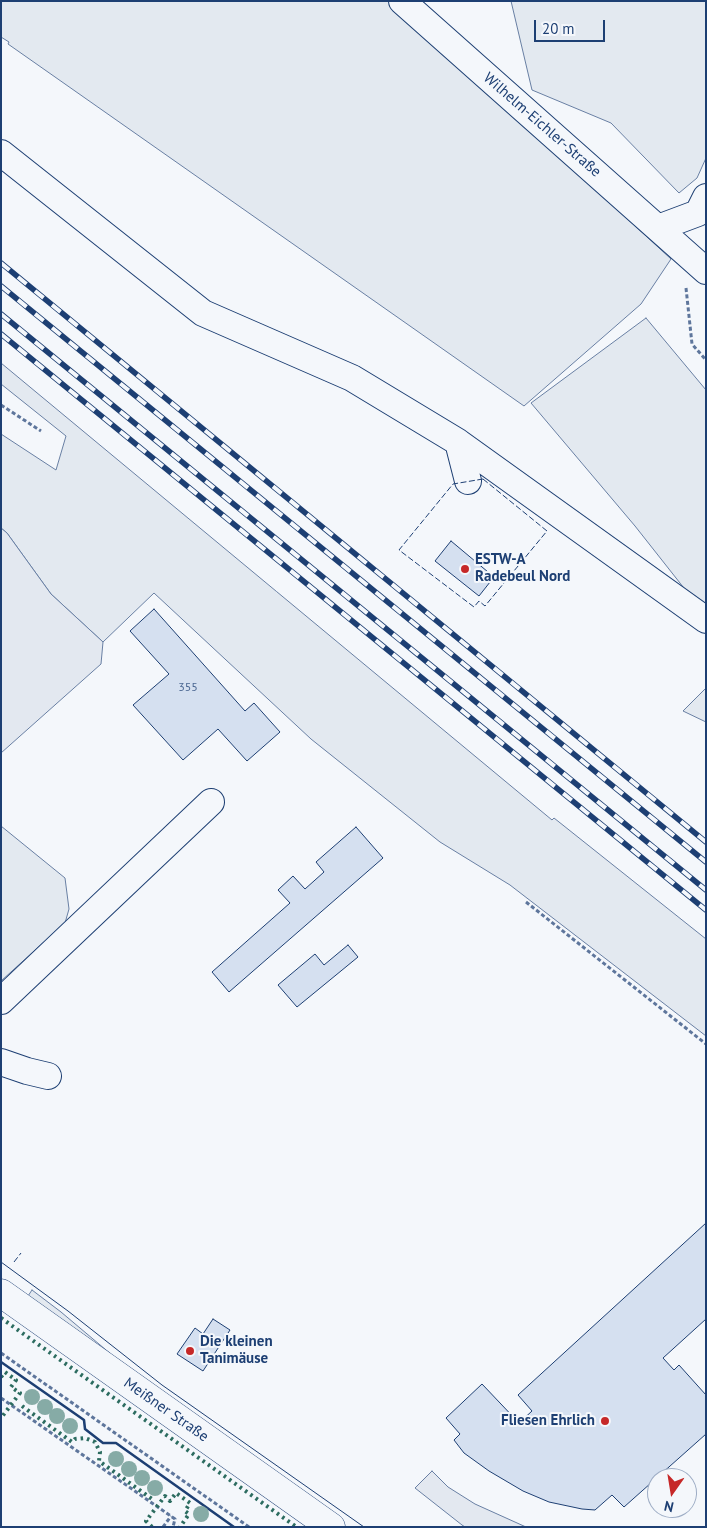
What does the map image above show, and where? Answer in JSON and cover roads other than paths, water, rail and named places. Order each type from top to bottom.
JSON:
[{"type":"main road","name":"Meißner Straße","points":[[1,1293],[331,1527]]},
{"type":"street","name":"Wilhelm-Eichler-Straße","points":[[402,1],[706,271]]},
{"type":"street","points":[[1,153],[203,313],[352,378],[458,442],[706,620]]},
{"type":"street","points":[[658,228],[698,213],[706,197]]},
{"type":"street","points":[[458,442],[468,481]]},
{"type":"street","points":[[1,1001],[211,802]]},
{"type":"street","points":[[1,1062],[48,1076]]},
{"type":"tram line","points":[[1,1262],[68,1311],[162,1385],[364,1527]]},
{"type":"railway","points":[[1,263],[706,842]]},
{"type":"railway","points":[[1,286],[706,862]]},
{"type":"railway","points":[[1,314],[706,890]]},
{"type":"railway","points":[[1,334],[706,910]]},
{"type":"place","name":"ESTW-A Radebeul Nord","points":[[465,569]]},
{"type":"place","name":"Die kleinen Tanimäuse","points":[[190,1351]]},
{"type":"place","name":"Fliesen Ehrlich","points":[[605,1421]]}]
